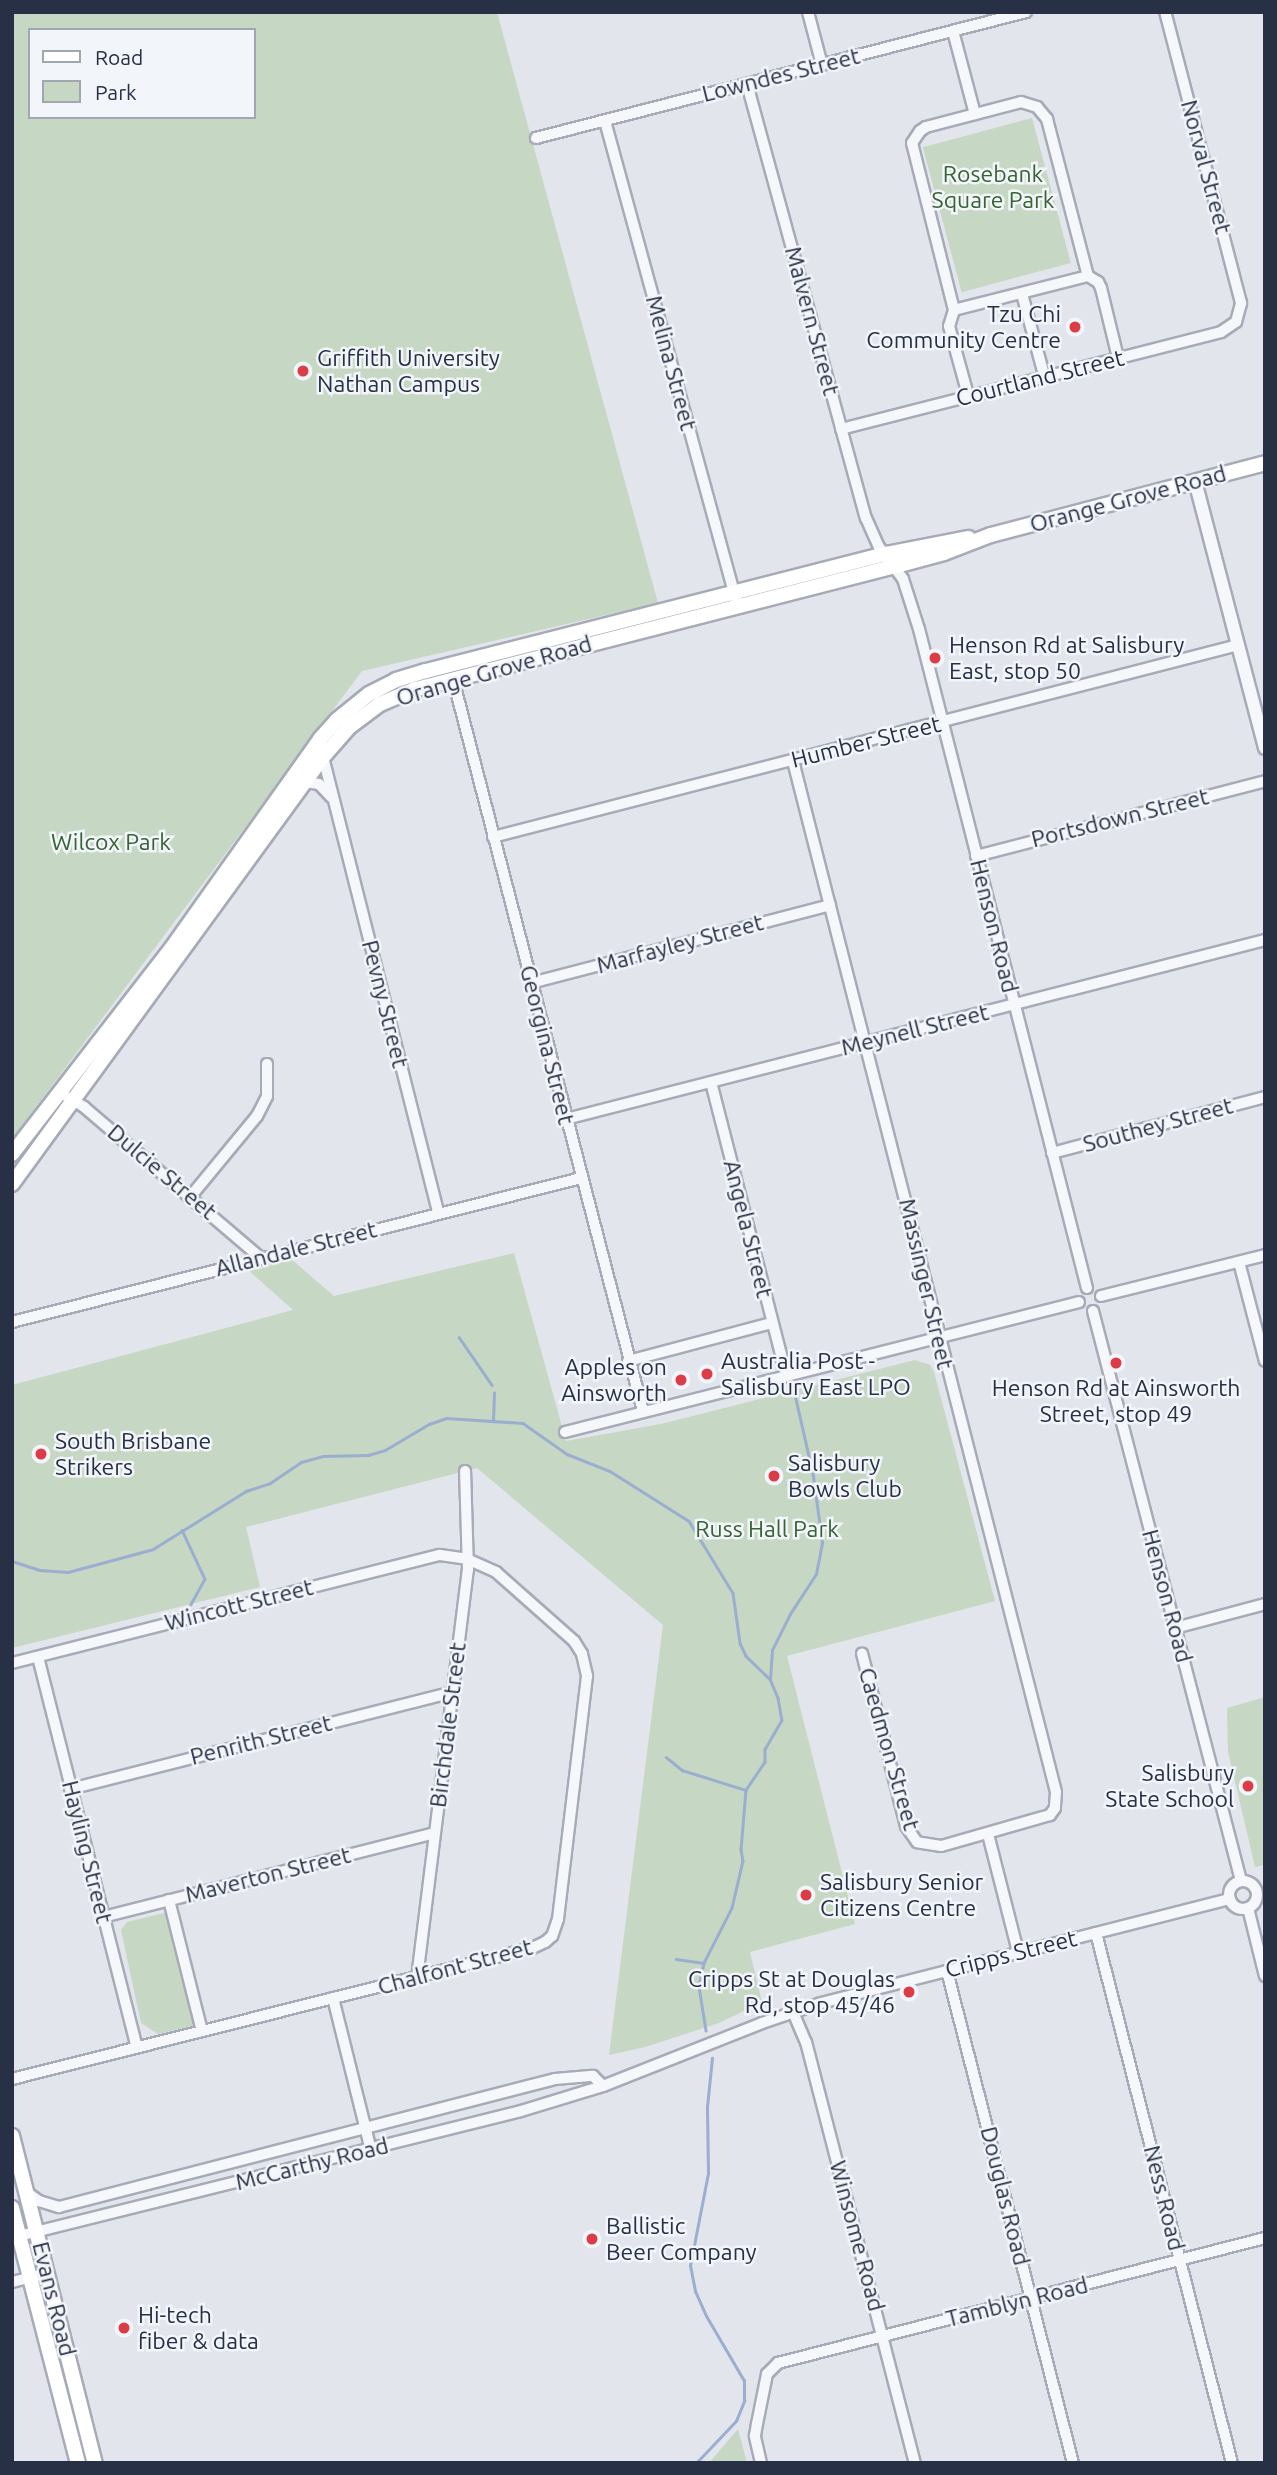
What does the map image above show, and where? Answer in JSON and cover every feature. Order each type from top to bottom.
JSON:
[{"type":"main road","name":"Orange Grove Road","points":[[12,1185],[323,757],[348,729],[380,704],[415,689],[736,600],[891,560],[944,553],[990,535],[1265,463]]},
{"type":"main road","name":"Orange Grove Road","points":[[12,1154],[171,949],[320,738],[369,694],[396,680],[426,671],[736,600]]},
{"type":"main road","name":"Evans Road","points":[[12,2136],[95,2463]]},
{"type":"main road","name":"Evans Road","points":[[12,2208],[78,2463]]},
{"type":"street","points":[[808,12],[822,65]]},
{"type":"street","name":"Lowndes Street","points":[[536,138],[1026,12]]},
{"type":"street","name":"Norval Street","points":[[1165,12],[1241,303],[1236,322]]},
{"type":"street","points":[[953,31],[975,114]]},
{"type":"street","name":"Malvern Street","points":[[747,84],[866,518],[876,543],[891,560]]},
{"type":"street","points":[[968,395],[949,326],[954,310],[912,143],[915,136],[926,127],[1021,102],[1037,107],[1043,113],[1088,276],[1098,282],[1101,288],[1118,358]]},
{"type":"street","name":"Melina Street","points":[[605,121],[736,600]]},
{"type":"street","points":[[954,310],[1088,276]]},
{"type":"street","points":[[1022,294],[1044,375]]},
{"type":"street","name":"Courtland Street","points":[[842,429],[1044,375],[1221,332],[1236,322]]},
{"type":"street","points":[[1195,481],[1265,748]]},
{"type":"street","name":"Henson Road","points":[[891,560],[912,607],[1087,1288]]},
{"type":"street","name":"Humber Street","points":[[493,837],[1238,645]]},
{"type":"street","name":"Georgina Street","points":[[453,679],[643,1411]]},
{"type":"street","name":"Pevny Street","points":[[323,757],[438,1212]]},
{"type":"street","name":"Massinger Street","points":[[793,761],[1056,1792],[1055,1808],[1043,1818],[988,1834]]},
{"type":"street","name":"Portsdown Street","points":[[976,856],[1265,781]]},
{"type":"street","points":[[305,782],[319,784],[331,797]]},
{"type":"street","name":"Marfayley Street","points":[[531,983],[830,905]]},
{"type":"street","name":"Meynell Street","points":[[566,1119],[1265,940]]},
{"type":"street","points":[[191,1196],[257,1116],[267,1096],[267,1064]]},
{"type":"street","name":"Angela Street","points":[[710,1082],[786,1375]]},
{"type":"street","name":"Dulcie Street","points":[[58,1094],[75,1100],[261,1258]]},
{"type":"street","name":"Southey Street","points":[[1052,1153],[1265,1097]]},
{"type":"street","name":"Allandale Street","points":[[12,1322],[438,1212],[581,1178]]},
{"type":"street","points":[[1101,1296],[1265,1255]]},
{"type":"street","points":[[1239,1262],[1265,1361]]},
{"type":"street","points":[[1087,1288],[1094,1288],[1101,1296],[1099,1307],[1093,1311],[1085,1310],[1079,1302],[1079,1294],[1087,1288]]},
{"type":"street","points":[[565,1432],[1079,1302]]},
{"type":"street","name":"Henson Road","points":[[1093,1311],[1241,1881]]},
{"type":"street","points":[[628,1361],[772,1323]]},
{"type":"street","name":"Birchdale Street","points":[[417,1978],[467,1559],[465,1471]]},
{"type":"street","name":"Wincott Street","points":[[12,1663],[428,1557],[467,1559]]},
{"type":"street","name":"Chalfont Street","points":[[12,2080],[539,1946],[552,1936],[560,1905],[586,1665],[574,1641],[563,1629],[496,1572],[467,1559]]},
{"type":"street","points":[[1175,1628],[1265,1604]]},
{"type":"street","name":"Caedmon Street","points":[[862,1654],[906,1826],[917,1842],[940,1846],[988,1834]]},
{"type":"street","name":"Hayling Street","points":[[38,1657],[137,2048]]},
{"type":"street","name":"Penrith Street","points":[[70,1789],[452,1692]]},
{"type":"street","name":"Maverton Street","points":[[103,1917],[434,1833]]},
{"type":"street","points":[[988,1834],[1018,1952]]},
{"type":"street","points":[[1241,1881],[1260,1891],[1248,1908],[1235,1906],[1230,1899],[1231,1888],[1241,1881]]},
{"type":"street","name":"Cripps Street","points":[[793,2012],[1230,1899]]},
{"type":"street","points":[[169,1900],[202,2031]]},
{"type":"street","points":[[1248,1908],[1265,1976]]},
{"type":"street","name":"Ness Road","points":[[1096,1933],[1231,2463]]},
{"type":"street","name":"Douglas Road","points":[[947,1971],[1073,2463]]},
{"type":"street","points":[[333,1998],[372,2150]]},
{"type":"street","name":"McCarthy Road","points":[[19,2236],[521,2111],[603,2086],[793,2012]]},
{"type":"street","name":"Winsome Road","points":[[793,2012],[806,2042],[915,2463]]},
{"type":"street","name":"McCarthy Road","points":[[28,2193],[39,2202],[59,2207],[555,2079],[593,2076],[603,2086]]},
{"type":"street","name":"Tamblyn Road","points":[[761,2463],[755,2436],[767,2374],[771,2367],[786,2360],[1265,2238]]},
{"type":"street","points":[[12,2282],[47,2273]]},
{"type":"green space","name":"Griffith University Nathan Campus","points":[[12,12],[497,12],[658,603],[362,671],[12,1139]]},
{"type":"green space","name":"Rosebank Square Park","points":[[1032,118],[1071,263],[962,292],[923,147]]},
{"type":"green space","name":"Russ Hall Park","points":[[514,1253],[566,1441],[661,1424],[915,1360],[930,1365],[995,1601],[787,1656],[855,1924],[750,1952],[762,2002],[719,2023],[645,2047],[609,2055],[663,1625],[477,1468],[246,1527],[260,1587],[12,1648],[12,1385],[293,1310],[248,1270],[291,1259],[334,1296]]},
{"type":"green space","name":"Salisbury State School","points":[[1265,1697],[1265,1865],[1255,1867],[1228,1751],[1227,1708]]},
{"type":"green space","points":[[164,1913],[168,1916],[194,2022],[192,2026],[158,2034],[141,2023],[121,1930],[127,1922]]},
{"type":"green space","points":[[738,2429],[747,2463],[709,2463]]},
{"type":"waterway","points":[[459,1337],[492,1385]]},
{"type":"waterway","points":[[493,1421],[494,1393]]},
{"type":"waterway","points":[[770,1679],[772,1650],[790,1614],[816,1574],[822,1543],[813,1476],[795,1397]]},
{"type":"waterway","points":[[12,1561],[39,1570],[68,1572],[153,1549],[246,1491],[270,1483],[301,1462],[323,1456],[368,1455],[385,1450],[429,1424],[446,1418],[523,1423],[567,1454],[610,1471],[689,1521],[733,1593],[740,1643],[746,1656],[770,1679],[778,1698],[782,1720],[765,1749],[765,1762],[746,1790],[741,1849],[743,1861],[732,1908],[704,1963],[699,1987],[706,2030]]},
{"type":"waterway","points":[[182,1530],[205,1579],[191,1604]]},
{"type":"waterway","points":[[666,1757],[682,1770],[746,1790]]},
{"type":"waterway","points":[[676,1959],[704,1963]]},
{"type":"waterway","points":[[696,2463],[736,2421],[744,2401],[744,2381],[706,2316],[695,2291],[690,2266],[708,2173],[707,2107],[712,2058]]},
{"type":"place","name":"Tzu Chi Community Centre","points":[[1075,327]]},
{"type":"place","name":"Griffith University Nathan Campus","points":[[303,371]]},
{"type":"place","name":"Henson Rd at Salisbury East, stop 50","points":[[935,658]]},
{"type":"place","name":"Henson Rd at Ainsworth Street, stop 49","points":[[1116,1363]]},
{"type":"place","name":"Australia Post - Salisbury East LPO","points":[[707,1374]]},
{"type":"place","name":"Apples on Ainsworth","points":[[681,1380]]},
{"type":"place","name":"South Brisbane Strikers","points":[[41,1454]]},
{"type":"place","name":"Salisbury Bowls Club","points":[[774,1476]]},
{"type":"place","name":"Salisbury State School","points":[[1248,1786]]},
{"type":"place","name":"Salisbury Senior Citizens Centre","points":[[806,1895]]},
{"type":"place","name":"Cripps St at Douglas Rd, stop 45/46","points":[[909,1992]]},
{"type":"place","name":"Ballistic Beer Company","points":[[592,2239]]},
{"type":"place","name":"Hi-tech fiber & data","points":[[124,2328]]},
{"type":"park label","name":"Wilcox Park","points":[[111,842]]}]
